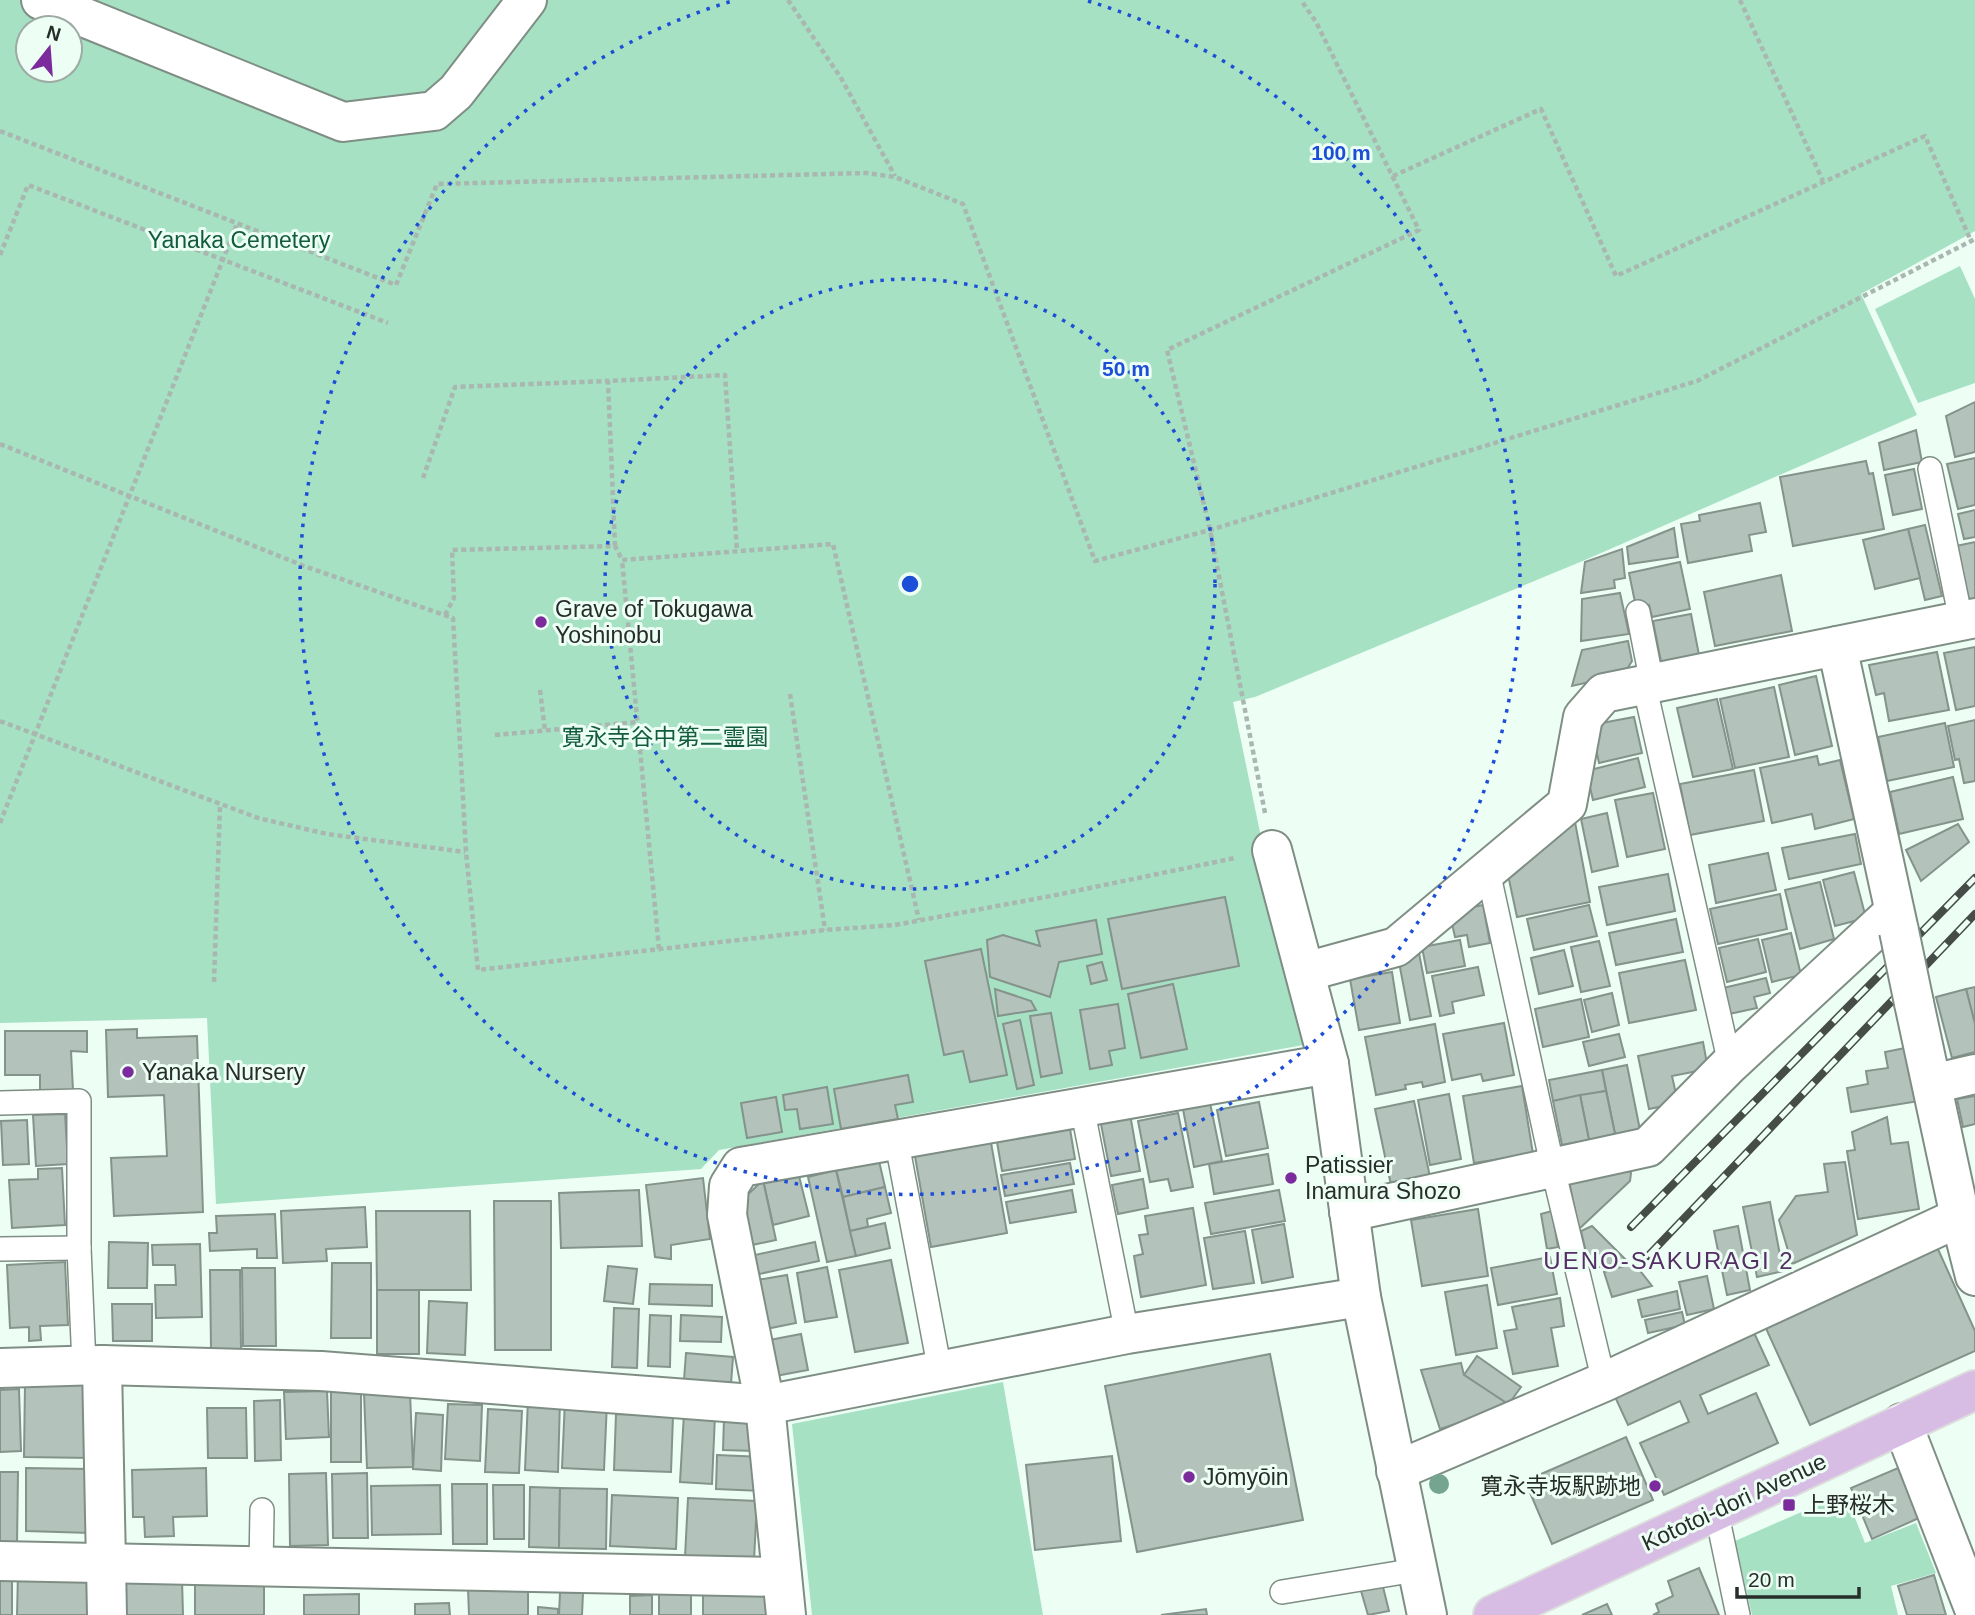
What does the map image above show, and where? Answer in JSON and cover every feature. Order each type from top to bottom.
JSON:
[{"type":"main road","name":"Kototoi-dori Avenue","points":[[1493,1615],[1975,1390]]},
{"type":"street","points":[[41,0],[343,122],[434,111],[456,92],[527,0]]},
{"type":"street","points":[[1305,972],[1396,947],[1567,804],[1583,717],[1604,693],[1968,619]]},
{"type":"street","points":[[1838,646],[1960,1217],[1975,1276]]},
{"type":"street","points":[[1272,850],[1329,1064],[1361,1297],[1426,1615]]},
{"type":"street","points":[[1349,1212],[1648,1147],[1730,1064],[1896,922]]},
{"type":"street","points":[[786,1615],[765,1405],[727,1215],[729,1186],[741,1167],[1329,1064]]},
{"type":"street","points":[[1932,1084],[1975,1074]]},
{"type":"street","points":[[1396,1471],[1604,1382],[1960,1217]]},
{"type":"street","points":[[0,1368],[93,1365],[321,1371],[765,1405],[1128,1334],[1361,1297]]},
{"type":"street","points":[[93,1365],[107,1615]]},
{"type":"street","points":[[1902,1423],[1975,1612]]},
{"type":"street","points":[[0,1560],[782,1577]]},
{"type":"lane","points":[[1930,470],[1968,619]]},
{"type":"lane","points":[[1637,612],[1648,683],[1730,1064]]},
{"type":"lane","points":[[1489,871],[1553,1169],[1604,1382]]},
{"type":"lane","points":[[0,1103],[79,1101],[79,1248],[93,1365]]},
{"type":"lane","points":[[1082,1107],[1128,1334]]},
{"type":"lane","points":[[896,1138],[940,1371]]},
{"type":"lane","points":[[0,1249],[79,1248]]},
{"type":"lane","points":[[261,1566],[262,1510]]},
{"type":"lane","points":[[1716,1510],[1738,1615]]},
{"type":"lane","points":[[1282,1592],[1416,1570]]},
{"type":"path","points":[[789,0],[841,78],[895,177]]},
{"type":"path","points":[[0,444],[303,566],[453,618],[466,852],[478,970],[825,930],[895,925],[1272,850],[1210,530],[1167,350],[1419,230],[1316,22],[1301,0]]},
{"type":"path","points":[[1740,0],[1823,181]]},
{"type":"path","points":[[0,131],[396,285],[437,184],[866,173],[895,177],[962,204],[1095,561],[1210,530],[1697,381],[1974,239],[1925,136],[1616,276],[1541,109],[1393,176]]},
{"type":"path","points":[[0,255],[28,185],[387,323]]},
{"type":"path","points":[[0,823],[237,225]]},
{"type":"path","points":[[423,478],[455,387],[726,375],[737,551]]},
{"type":"path","points":[[608,380],[615,546],[622,560],[659,949]]},
{"type":"path","points":[[622,560],[833,544],[919,920]]},
{"type":"path","points":[[445,615],[454,598],[452,550],[615,546]]},
{"type":"path","points":[[540,690],[545,731]]},
{"type":"path","points":[[790,694],[825,930]]},
{"type":"path","points":[[0,721],[258,818],[327,834],[466,852]]},
{"type":"path","points":[[495,735],[638,722]]},
{"type":"path","points":[[214,982],[220,805]]},
{"type":"green space","name":"Yanaka Cemetery","points":[[0,0],[1975,0],[1975,231],[1861,294],[1917,415],[1585,560],[1255,697],[1233,702],[1309,1044],[719,1150],[701,1169],[216,1204],[207,1018],[0,1023]]},
{"type":"green space","points":[[1960,266],[1975,299],[1975,383],[1918,403],[1875,309]]},
{"type":"green space","points":[[1003,1382],[1043,1615],[812,1615],[792,1424]]},
{"type":"green space","points":[[1845,1493],[1865,1543],[1916,1523],[1936,1573],[1891,1586],[1898,1615],[1752,1615],[1735,1541]]},
{"type":"building","points":[[1975,402],[1975,452],[1955,457],[1946,416]]},
{"type":"building","points":[[1916,430],[1922,462],[1884,470],[1879,443]]},
{"type":"building","points":[[1975,458],[1975,505],[1958,509],[1947,464]]},
{"type":"building","points":[[1866,461],[1869,474],[1873,473],[1884,529],[1793,546],[1780,477]]},
{"type":"building","points":[[1914,469],[1922,509],[1893,515],[1885,475]]},
{"type":"building","points":[[1760,503],[1766,532],[1749,535],[1752,551],[1688,563],[1681,524],[1700,521],[1699,515]]},
{"type":"building","points":[[1975,510],[1975,537],[1964,539],[1958,514]]},
{"type":"building","points":[[1925,525],[1942,596],[1925,600],[1908,529]]},
{"type":"building","points":[[1674,528],[1678,557],[1629,564],[1627,547]]},
{"type":"building","points":[[1908,529],[1920,578],[1875,589],[1863,540]]},
{"type":"building","points":[[1975,542],[1975,603],[1970,604],[1956,546]]},
{"type":"building","points":[[1622,549],[1625,578],[1614,580],[1615,588],[1581,593],[1585,562]]},
{"type":"building","points":[[1680,562],[1690,609],[1652,617],[1649,605],[1636,607],[1629,573]]},
{"type":"building","points":[[1781,575],[1792,631],[1715,646],[1704,592]]},
{"type":"building","points":[[1620,593],[1629,634],[1581,641],[1582,599]]},
{"type":"building","points":[[1691,614],[1700,660],[1662,667],[1653,621]]},
{"type":"building","points":[[1628,641],[1632,661],[1624,674],[1572,686],[1582,650]]},
{"type":"building","points":[[1975,647],[1975,706],[1956,710],[1944,653]]},
{"type":"building","points":[[1937,652],[1949,710],[1889,721],[1884,693],[1876,695],[1869,665]]},
{"type":"building","points":[[1816,676],[1832,746],[1795,755],[1779,685]]},
{"type":"building","points":[[1774,687],[1789,757],[1735,768],[1720,699]]},
{"type":"building","points":[[1717,699],[1733,769],[1693,777],[1677,708]]},
{"type":"building","points":[[1634,717],[1642,753],[1599,763],[1591,725]]},
{"type":"building","points":[[1975,720],[1975,781],[1964,783],[1959,759],[1955,760],[1948,726]]},
{"type":"building","points":[[1945,723],[1954,767],[1887,781],[1878,737]]},
{"type":"building","points":[[1817,756],[1819,765],[1840,760],[1854,819],[1815,829],[1812,814],[1772,823],[1760,768]]},
{"type":"building","points":[[1638,758],[1645,787],[1593,800],[1586,771]]},
{"type":"building","points":[[1754,770],[1764,821],[1690,835],[1680,784]]},
{"type":"building","points":[[1953,777],[1963,819],[1899,834],[1890,792]]},
{"type":"building","points":[[1653,793],[1665,849],[1627,857],[1615,800]]},
{"type":"building","points":[[1607,813],[1618,866],[1592,872],[1581,819]]},
{"type":"building","points":[[1575,822],[1590,902],[1517,917],[1508,875]]},
{"type":"building","points":[[1958,824],[1969,842],[1921,881],[1906,850]]},
{"type":"building","points":[[1855,834],[1861,864],[1789,879],[1782,848]]},
{"type":"building","points":[[1768,853],[1776,890],[1716,903],[1709,865]]},
{"type":"building","points":[[1854,872],[1866,918],[1835,926],[1823,880]]},
{"type":"building","points":[[1668,874],[1675,911],[1607,925],[1599,887]]},
{"type":"building","points":[[1820,882],[1834,939],[1800,949],[1785,890]]},
{"type":"building","points":[[1780,894],[1787,929],[1718,944],[1710,909]]},
{"type":"building","points":[[1225,897],[1239,966],[1122,989],[1108,919]]},
{"type":"building","points":[[1483,905],[1490,943],[1469,947],[1467,935],[1455,937],[1451,919],[1463,917],[1462,909]]},
{"type":"building","points":[[1589,905],[1597,936],[1534,950],[1527,919]]},
{"type":"building","points":[[1676,919],[1683,952],[1616,965],[1609,933]]},
{"type":"building","points":[[1096,920],[1102,954],[1059,962],[1050,997],[990,977],[987,940],[1003,935],[1040,946],[1036,931]]},
{"type":"building","points":[[1791,933],[1801,975],[1772,982],[1762,940]]},
{"type":"building","points":[[1758,939],[1766,972],[1727,982],[1719,948]]},
{"type":"building","points":[[1460,940],[1465,966],[1427,973],[1422,947]]},
{"type":"building","points":[[1599,941],[1610,986],[1581,992],[1571,947]]},
{"type":"building","points":[[981,949],[1007,1075],[970,1082],[963,1051],[944,1055],[925,961]]},
{"type":"building","points":[[1564,950],[1573,986],[1539,994],[1531,958]]},
{"type":"building","points":[[1419,953],[1431,1016],[1410,1020],[1398,957]]},
{"type":"building","points":[[1685,960],[1696,1010],[1629,1023],[1619,973]]},
{"type":"building","points":[[1102,962],[1107,980],[1091,984],[1087,966]]},
{"type":"building","points":[[1478,967],[1484,995],[1452,1002],[1454,1013],[1440,1016],[1432,976]]},
{"type":"building","points":[[1392,972],[1400,1023],[1359,1030],[1350,979]]},
{"type":"building","points":[[1766,978],[1770,993],[1754,997],[1757,1008],[1729,1014],[1723,988]]},
{"type":"building","points":[[1173,984],[1187,1049],[1141,1058],[1128,994]]},
{"type":"building","points":[[1975,987],[1975,1024],[1966,989]]},
{"type":"building","points":[[995,989],[1031,1001],[1036,1010],[998,1016]]},
{"type":"building","points":[[1966,989],[1975,1024],[1975,1052],[1952,1058],[1936,997]]},
{"type":"building","points":[[1612,993],[1619,1025],[1592,1032],[1584,1000]]},
{"type":"building","points":[[1581,999],[1589,1037],[1543,1047],[1535,1009]]},
{"type":"building","points":[[1118,1004],[1125,1048],[1109,1051],[1112,1065],[1090,1069],[1080,1010]]},
{"type":"building","points":[[1051,1013],[1062,1073],[1041,1077],[1030,1016]]},
{"type":"building","points":[[1020,1020],[1034,1085],[1017,1089],[1003,1024]]},
{"type":"building","points":[[1504,1023],[1514,1075],[1483,1081],[1481,1074],[1452,1080],[1443,1034]]},
{"type":"building","points":[[1435,1024],[1445,1082],[1423,1087],[1422,1082],[1405,1085],[1406,1089],[1376,1095],[1365,1037]]},
{"type":"building","points":[[137,1029],[137,1038],[197,1036],[203,1212],[114,1216],[111,1158],[167,1156],[164,1095],[108,1097],[106,1030]]},
{"type":"building","points":[[5,1031],[87,1031],[87,1052],[71,1051],[73,1090],[40,1090],[40,1075],[5,1075]]},
{"type":"building","points":[[1619,1034],[1625,1057],[1589,1066],[1583,1042]]},
{"type":"building","points":[[1703,1042],[1708,1069],[1672,1076],[1678,1103],[1649,1109],[1638,1056]]},
{"type":"building","points":[[1910,1047],[1919,1101],[1851,1112],[1847,1088],[1868,1084],[1866,1071],[1888,1068],[1885,1052]]},
{"type":"building","points":[[1627,1065],[1640,1130],[1615,1134],[1602,1070]]},
{"type":"building","points":[[1602,1070],[1606,1091],[1553,1101],[1549,1080]]},
{"type":"building","points":[[908,1075],[913,1102],[895,1105],[898,1119],[841,1129],[834,1089]]},
{"type":"building","points":[[1522,1086],[1533,1154],[1474,1163],[1463,1096]]},
{"type":"building","points":[[827,1087],[833,1124],[800,1129],[797,1109],[785,1110],[783,1095]]},
{"type":"building","points":[[1606,1091],[1615,1134],[1589,1140],[1580,1095]]},
{"type":"building","points":[[1449,1094],[1461,1159],[1430,1165],[1418,1100]]},
{"type":"building","points":[[1580,1095],[1589,1140],[1562,1145],[1553,1101]]},
{"type":"building","points":[[1975,1096],[1975,1124],[1963,1127],[1957,1099]]},
{"type":"building","points":[[776,1097],[782,1132],[747,1138],[741,1103]]},
{"type":"building","points":[[1209,1098],[1222,1161],[1194,1167],[1182,1104]]},
{"type":"building","points":[[1414,1101],[1430,1177],[1391,1185],[1375,1109]]},
{"type":"building","points":[[1259,1102],[1268,1148],[1226,1156],[1217,1110]]},
{"type":"building","points":[[1178,1113],[1193,1187],[1171,1191],[1168,1179],[1150,1182],[1138,1121]]},
{"type":"building","points":[[65,1114],[68,1164],[36,1166],[33,1115]]},
{"type":"building","points":[[1130,1114],[1140,1171],[1111,1176],[1100,1119]]},
{"type":"building","points":[[1887,1117],[1891,1144],[1908,1142],[1919,1209],[1858,1219],[1847,1151],[1855,1150],[1852,1132]]},
{"type":"building","points":[[27,1120],[29,1164],[3,1165],[1,1121]]},
{"type":"building","points":[[1070,1129],[1075,1159],[1002,1171],[997,1142]]},
{"type":"building","points":[[990,1137],[1007,1233],[931,1247],[914,1151]]},
{"type":"building","points":[[1268,1154],[1273,1184],[1214,1194],[1209,1164]]},
{"type":"building","points":[[879,1161],[885,1187],[843,1197],[836,1170]]},
{"type":"building","points":[[1845,1162],[1857,1235],[1792,1264],[1779,1220],[1796,1196],[1828,1192],[1824,1164]]},
{"type":"building","points":[[1070,1163],[1074,1184],[1005,1196],[1001,1175]]},
{"type":"building","points":[[62,1168],[65,1225],[12,1228],[9,1180],[38,1179],[38,1169]]},
{"type":"building","points":[[836,1170],[856,1256],[827,1262],[808,1177]]},
{"type":"building","points":[[1628,1170],[1631,1173],[1630,1181],[1579,1229],[1569,1181]]},
{"type":"building","points":[[798,1172],[809,1216],[773,1225],[763,1180]]},
{"type":"building","points":[[703,1178],[710,1239],[671,1245],[671,1259],[655,1257],[646,1185]]},
{"type":"building","points":[[1143,1179],[1148,1208],[1118,1214],[1112,1185]]},
{"type":"building","points":[[763,1180],[776,1240],[752,1245],[742,1200]]},
{"type":"building","points":[[885,1187],[891,1213],[867,1219],[868,1227],[850,1231],[843,1197]]},
{"type":"building","points":[[639,1190],[642,1246],[561,1248],[559,1193]]},
{"type":"building","points":[[1072,1190],[1076,1212],[1010,1223],[1006,1202]]},
{"type":"building","points":[[1279,1190],[1285,1221],[1211,1234],[1205,1203]]},
{"type":"building","points":[[494,1201],[551,1201],[551,1350],[495,1350]]},
{"type":"building","points":[[1770,1202],[1783,1271],[1757,1277],[1743,1207]]},
{"type":"building","points":[[365,1207],[367,1247],[326,1249],[327,1261],[283,1263],[281,1211]]},
{"type":"building","points":[[1193,1208],[1206,1285],[1141,1297],[1134,1256],[1143,1254],[1139,1235],[1148,1234],[1145,1216]]},
{"type":"building","points":[[1478,1209],[1488,1276],[1422,1286],[1411,1220]]},
{"type":"building","points":[[376,1211],[470,1211],[471,1290],[377,1290]]},
{"type":"building","points":[[1552,1211],[1558,1247],[1547,1249],[1541,1214]]},
{"type":"building","points":[[275,1214],[277,1258],[257,1258],[257,1249],[210,1251],[209,1233],[217,1233],[216,1216]]},
{"type":"building","points":[[885,1223],[890,1248],[856,1256],[850,1231]]},
{"type":"building","points":[[1284,1224],[1293,1277],[1262,1283],[1252,1230]]},
{"type":"building","points":[[1592,1226],[1627,1261],[1590,1269],[1581,1231]]},
{"type":"building","points":[[1738,1226],[1750,1290],[1727,1295],[1714,1231]]},
{"type":"building","points":[[1245,1231],[1254,1283],[1213,1289],[1204,1238]]},
{"type":"building","points":[[109,1242],[148,1243],[147,1288],[108,1288]]},
{"type":"building","points":[[815,1242],[819,1261],[750,1276],[746,1257]]},
{"type":"building","points":[[200,1244],[202,1317],[156,1318],[155,1285],[176,1285],[175,1265],[153,1265],[152,1245]]},
{"type":"building","points":[[1937,1247],[1975,1331],[1975,1351],[1810,1425],[1764,1324]]},
{"type":"building","points":[[1550,1257],[1557,1294],[1498,1305],[1491,1268]]},
{"type":"building","points":[[891,1260],[908,1343],[855,1352],[839,1270]]},
{"type":"building","points":[[65,1262],[68,1325],[40,1326],[41,1340],[29,1341],[29,1327],[10,1328],[7,1265]]},
{"type":"building","points":[[332,1263],[371,1263],[371,1338],[331,1338]]},
{"type":"building","points":[[1634,1263],[1652,1286],[1612,1297],[1604,1272]]},
{"type":"building","points":[[608,1266],[637,1269],[633,1304],[604,1301]]},
{"type":"building","points":[[827,1267],[837,1317],[805,1322],[797,1273]]},
{"type":"building","points":[[242,1268],[275,1268],[276,1346],[243,1346]]},
{"type":"building","points":[[210,1270],[240,1270],[241,1349],[211,1349]]},
{"type":"building","points":[[787,1275],[796,1323],[766,1329],[757,1280]]},
{"type":"building","points":[[1707,1276],[1714,1309],[1687,1315],[1679,1282]]},
{"type":"building","points":[[650,1284],[712,1285],[712,1306],[649,1304]]},
{"type":"building","points":[[1487,1285],[1497,1348],[1456,1355],[1445,1292]]},
{"type":"building","points":[[377,1290],[419,1290],[419,1354],[377,1354]]},
{"type":"building","points":[[1677,1291],[1680,1309],[1642,1317],[1638,1300]]},
{"type":"building","points":[[1560,1298],[1564,1326],[1551,1328],[1558,1366],[1513,1374],[1504,1331],[1517,1329],[1512,1307]]},
{"type":"building","points":[[429,1301],[467,1303],[465,1355],[427,1353]]},
{"type":"building","points":[[112,1304],[152,1304],[152,1341],[113,1341]]},
{"type":"building","points":[[614,1308],[639,1309],[637,1368],[612,1367]]},
{"type":"building","points":[[1682,1312],[1685,1325],[1648,1333],[1645,1320]]},
{"type":"building","points":[[650,1315],[671,1316],[670,1367],[648,1366]]},
{"type":"building","points":[[681,1315],[722,1317],[721,1342],[680,1341]]},
{"type":"building","points":[[1750,1324],[1769,1365],[1700,1395],[1708,1414],[1756,1393],[1778,1443],[1664,1495],[1640,1443],[1689,1422],[1680,1401],[1628,1425],[1610,1386]]},
{"type":"building","points":[[801,1334],[808,1370],[770,1377],[764,1341]]},
{"type":"building","points":[[686,1353],[733,1357],[731,1384],[684,1380]]},
{"type":"building","points":[[1270,1354],[1303,1520],[1137,1552],[1105,1386]]},
{"type":"building","points":[[1477,1356],[1521,1387],[1508,1405],[1464,1375]]},
{"type":"building","points":[[1461,1363],[1464,1375],[1511,1406],[1440,1429],[1421,1370]]},
{"type":"building","points":[[25,1383],[92,1383],[92,1458],[24,1457]]},
{"type":"building","points":[[19,1389],[21,1451],[0,1452],[0,1390]]},
{"type":"building","points":[[327,1391],[329,1437],[286,1439],[284,1392]]},
{"type":"building","points":[[331,1391],[361,1391],[361,1462],[331,1462]]},
{"type":"building","points":[[410,1392],[413,1467],[367,1468],[364,1393]]},
{"type":"building","points":[[528,1399],[560,1400],[558,1472],[525,1470]]},
{"type":"building","points":[[280,1400],[281,1460],[255,1461],[254,1401]]},
{"type":"building","points":[[565,1400],[607,1402],[604,1470],[562,1468]]},
{"type":"building","points":[[448,1404],[482,1405],[480,1461],[445,1459]]},
{"type":"building","points":[[207,1408],[246,1408],[247,1458],[208,1458]]},
{"type":"building","points":[[488,1409],[522,1411],[519,1473],[485,1472]]},
{"type":"building","points":[[416,1413],[443,1415],[441,1471],[413,1469]]},
{"type":"building","points":[[684,1413],[715,1415],[712,1484],[680,1482]]},
{"type":"building","points":[[616,1414],[673,1416],[671,1472],[614,1470]]},
{"type":"building","points":[[724,1418],[756,1420],[755,1451],[723,1450]]},
{"type":"building","points":[[1626,1437],[1653,1500],[1552,1544],[1525,1481]]},
{"type":"building","points":[[717,1455],[763,1457],[762,1491],[716,1489]]},
{"type":"building","points":[[1112,1456],[1121,1541],[1035,1550],[1026,1465]]},
{"type":"building","points":[[26,1468],[91,1469],[90,1533],[26,1531]]},
{"type":"building","points":[[206,1468],[207,1516],[173,1517],[174,1536],[145,1537],[144,1517],[133,1517],[132,1470]]},
{"type":"building","points":[[1898,1468],[1919,1518],[1872,1539],[1851,1488]]},
{"type":"building","points":[[0,1472],[18,1472],[17,1544],[0,1543]]},
{"type":"building","points":[[326,1473],[328,1545],[290,1546],[289,1474]]},
{"type":"building","points":[[367,1473],[368,1538],[333,1538],[332,1474]]},
{"type":"building","points":[[452,1484],[487,1484],[487,1544],[453,1544]]},
{"type":"building","points":[[440,1485],[441,1534],[372,1535],[371,1486]]},
{"type":"building","points":[[493,1485],[524,1485],[524,1539],[494,1539]]},
{"type":"building","points":[[530,1487],[560,1488],[559,1548],[529,1547]]},
{"type":"building","points":[[560,1488],[607,1489],[606,1549],[559,1548]]},
{"type":"building","points":[[612,1495],[678,1498],[676,1549],[610,1546]]},
{"type":"building","points":[[688,1498],[757,1501],[754,1561],[685,1557]]},
{"type":"building","points":[[1699,1568],[1719,1615],[1653,1615],[1659,1612],[1656,1604],[1673,1596],[1668,1581]]},
{"type":"building","points":[[0,1571],[12,1571],[12,1615],[0,1615]]},
{"type":"building","points":[[18,1573],[95,1575],[94,1615],[17,1615]]},
{"type":"building","points":[[1934,1575],[1946,1615],[1907,1615],[1898,1586]]},
{"type":"building","points":[[182,1579],[183,1615],[126,1615],[125,1580]]},
{"type":"building","points":[[1381,1579],[1389,1611],[1368,1615],[1359,1584]]},
{"type":"building","points":[[195,1582],[264,1582],[264,1615],[195,1615]]},
{"type":"building","points":[[528,1587],[528,1615],[469,1615],[468,1588]]},
{"type":"building","points":[[560,1592],[583,1593],[582,1615],[559,1615]]},
{"type":"building","points":[[691,1592],[691,1615],[659,1615],[659,1593]]},
{"type":"building","points":[[769,1592],[770,1615],[703,1615],[703,1593]]},
{"type":"building","points":[[359,1594],[359,1615],[304,1615],[304,1595]]},
{"type":"building","points":[[652,1595],[652,1615],[630,1615],[630,1596]]},
{"type":"building","points":[[449,1603],[450,1615],[415,1615],[415,1604]]},
{"type":"building","points":[[1607,1604],[1612,1615],[1582,1615]]},
{"type":"building","points":[[538,1607],[558,1609],[558,1615],[538,1615]]},
{"type":"building","points":[[1206,1609],[1207,1615],[1161,1615]]},
{"type":"railway","points":[[1631,1227],[1975,878]]},
{"type":"railway","points":[[1648,1256],[1975,914]]},
{"type":"place","name":"Grave of Tokugawa Yoshinobu","points":[[541,622]]},
{"type":"place","name":"Yanaka Nursery","points":[[128,1072]]},
{"type":"place","name":"Patissier Inamura Shozo","points":[[1291,1178]]},
{"type":"place","name":"Jōmyōin","points":[[1189,1477]]},
{"type":"place","name":"寛永寺坂駅跡地","points":[[1655,1486]]},
{"type":"place","name":"上野桜木","points":[[1789,1505]]},
{"type":"district","name":"UENO-SAKURAGI 2","points":[[1669,1261]]},
{"type":"park label","name":"寛永寺谷中第二霊園","points":[[665,737]]}]
